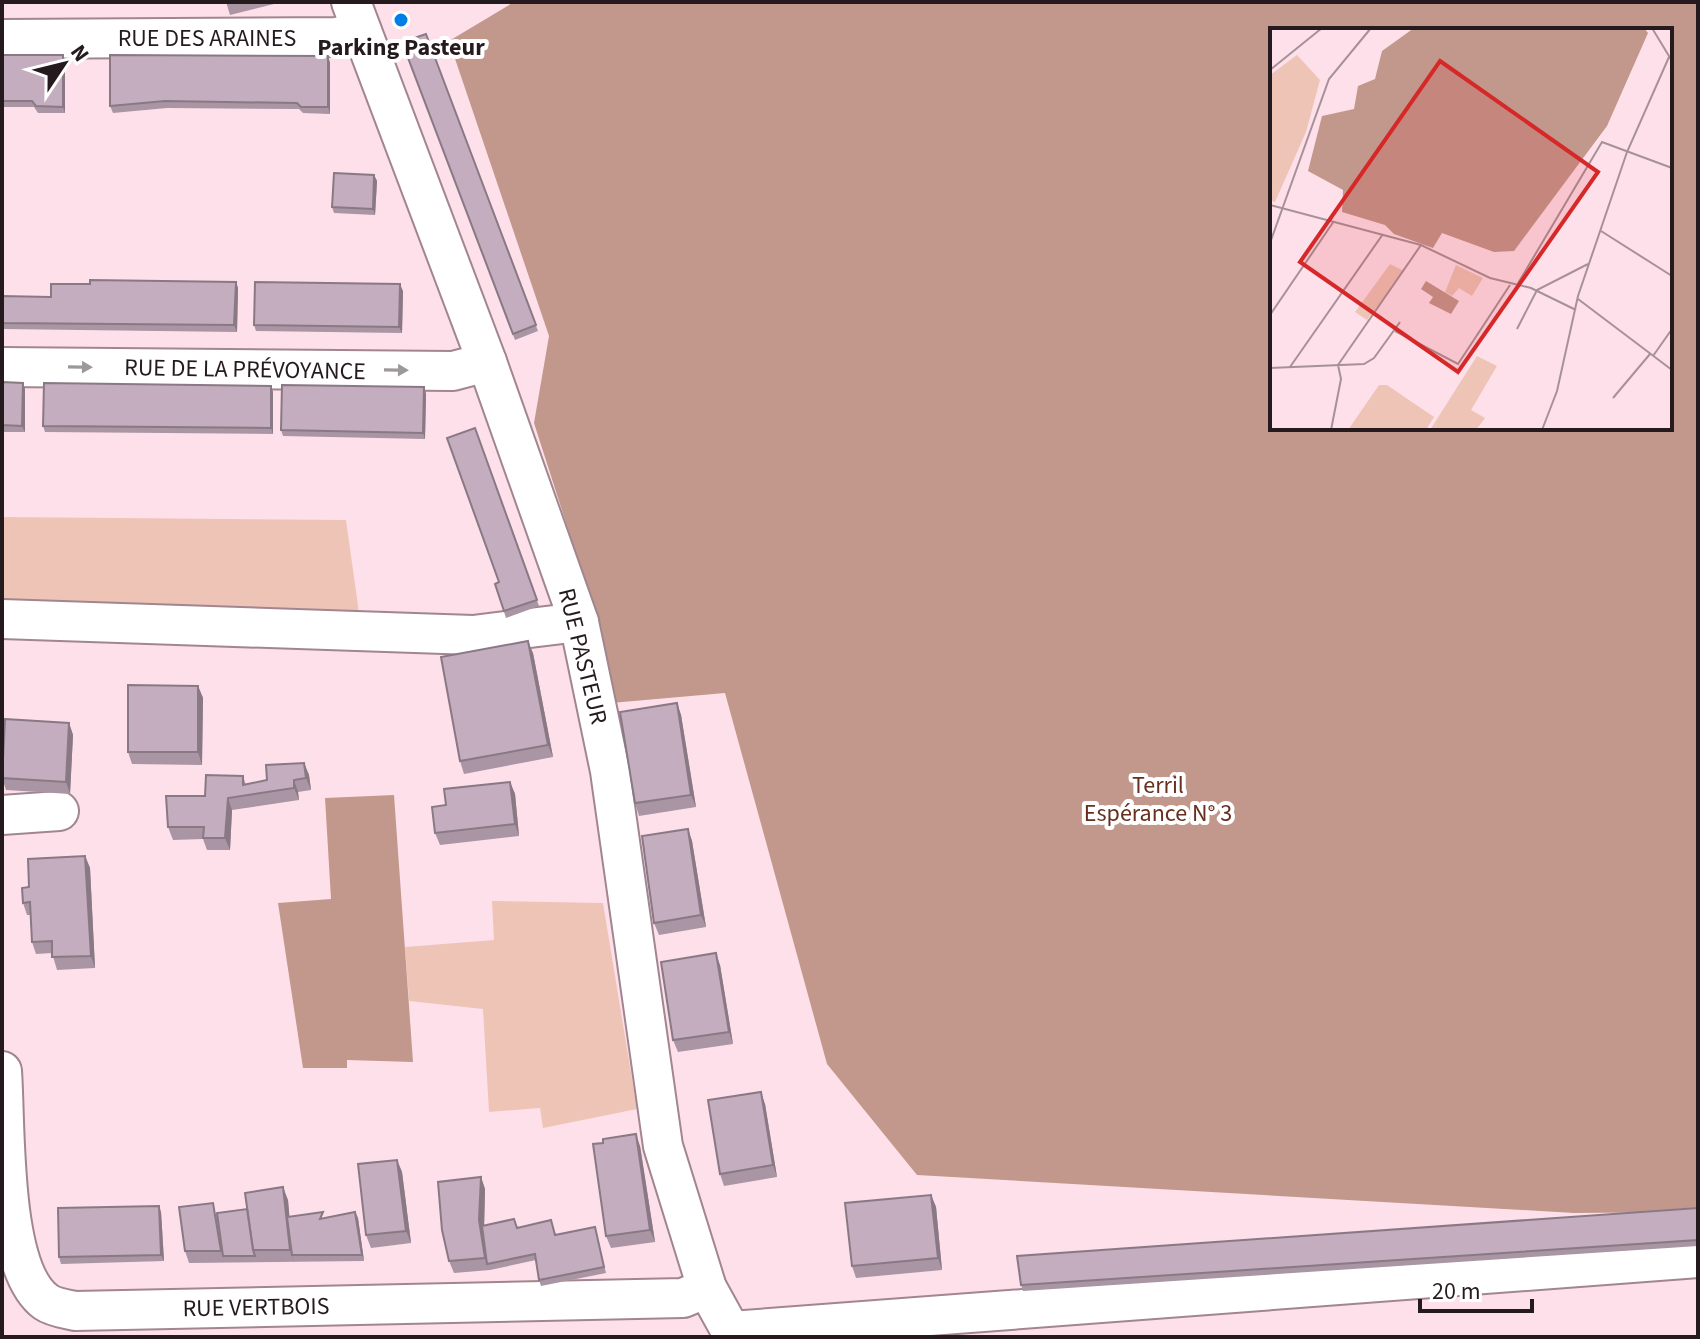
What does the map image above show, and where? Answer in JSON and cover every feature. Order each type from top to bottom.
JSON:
[{"type":"street","name":"RUE DES ARAINES","points":[[2,39],[337,37],[357,17]]},
{"type":"street","name":"RUE PASTEUR","points":[[357,17],[487,362],[579,622],[610,771],[663,1146],[707,1288],[732,1334]]},
{"type":"street","name":"RUE DE LA PRÉVOYANCE","points":[[2,367],[453,371],[487,362]]},
{"type":"street","points":[[2,619],[473,635],[579,622]]},
{"type":"street","points":[[2,815],[59,811]]},
{"type":"street","name":"RUE VERTBOIS","points":[[2,1071],[13,1243],[26,1280],[47,1304],[75,1311],[683,1298],[707,1288]]},
{"type":"street","points":[[732,1334],[1698,1258]]},
{"type":"shaded area","points":[[2,517],[346,520],[361,627],[2,615]]},
{"type":"shaded area","points":[[492,901],[603,903],[637,1109],[543,1128],[540,1108],[489,1112],[483,1009],[409,1001],[405,947],[494,940]]},
{"type":"green space","name":"Terril Espérance N° 3","points":[[514,2],[1698,2],[1698,1212],[1574,1213],[917,1175],[827,1064],[725,693],[611,703],[585,582],[534,423],[549,336],[449,41]]},
{"type":"green space","points":[[394,795],[413,1062],[347,1060],[347,1068],[303,1068],[278,903],[331,899],[325,798]]},
{"type":"building","points":[[426,34],[536,325],[513,334],[402,42]]},
{"type":"building","points":[[2,55],[63,55],[63,107],[36,106],[32,101],[2,101]]},
{"type":"building","points":[[110,55],[328,56],[328,107],[301,107],[297,103],[165,101],[110,106]]},
{"type":"building","points":[[334,173],[374,175],[373,209],[332,207]]},
{"type":"building","points":[[90,280],[236,282],[234,325],[2,323],[2,296],[51,297],[51,284],[90,284]]},
{"type":"building","points":[[255,282],[400,284],[399,327],[254,325]]},
{"type":"building","points":[[2,382],[23,383],[22,426],[2,425]]},
{"type":"building","points":[[44,383],[271,386],[271,428],[43,426]]},
{"type":"building","points":[[282,385],[424,387],[423,433],[281,430]]},
{"type":"building","points":[[475,428],[537,600],[504,611],[495,584],[499,582],[447,438]]},
{"type":"building","points":[[528,641],[548,745],[460,761],[441,657]]},
{"type":"building","points":[[128,685],[198,686],[198,752],[128,752]]},
{"type":"building","points":[[677,703],[691,795],[635,803],[620,712]]},
{"type":"building","points":[[5,719],[69,723],[66,782],[2,778]]},
{"type":"building","points":[[304,763],[306,778],[294,780],[294,788],[228,798],[225,838],[203,838],[204,827],[168,827],[166,796],[205,796],[206,775],[243,776],[243,785],[267,780],[266,765]]},
{"type":"building","points":[[510,782],[515,824],[435,833],[432,807],[446,805],[444,789]]},
{"type":"building","points":[[688,829],[701,915],[654,923],[642,836]]},
{"type":"building","points":[[85,856],[91,956],[52,957],[52,941],[32,942],[30,902],[23,903],[22,888],[29,887],[28,859]]},
{"type":"building","points":[[716,953],[729,1032],[673,1040],[661,962]]},
{"type":"building","points":[[761,1092],[773,1165],[720,1174],[708,1100]]},
{"type":"building","points":[[636,1134],[650,1230],[606,1236],[593,1144],[603,1143],[603,1139]]},
{"type":"building","points":[[397,1160],[406,1231],[366,1235],[358,1164]]},
{"type":"building","points":[[481,1177],[479,1220],[485,1258],[449,1261],[442,1230],[438,1182]]},
{"type":"building","points":[[283,1187],[290,1250],[253,1250],[245,1193]]},
{"type":"building","points":[[931,1195],[938,1258],[852,1266],[845,1203]]},
{"type":"building","points":[[213,1203],[221,1251],[185,1251],[179,1207]]},
{"type":"building","points":[[159,1206],[161,1255],[59,1257],[58,1208]]},
{"type":"building","points":[[1698,1208],[1698,1240],[1021,1285],[1017,1256]]},
{"type":"building","points":[[247,1209],[255,1256],[223,1256],[217,1213]]},
{"type":"building","points":[[323,1212],[320,1219],[355,1212],[362,1255],[292,1255],[287,1217]]},
{"type":"building","points":[[514,1219],[517,1228],[551,1220],[555,1235],[595,1227],[604,1267],[539,1280],[535,1254],[487,1264],[482,1226]]},
{"type":"place","name":"Parking Pasteur","points":[[401,20]]}]
